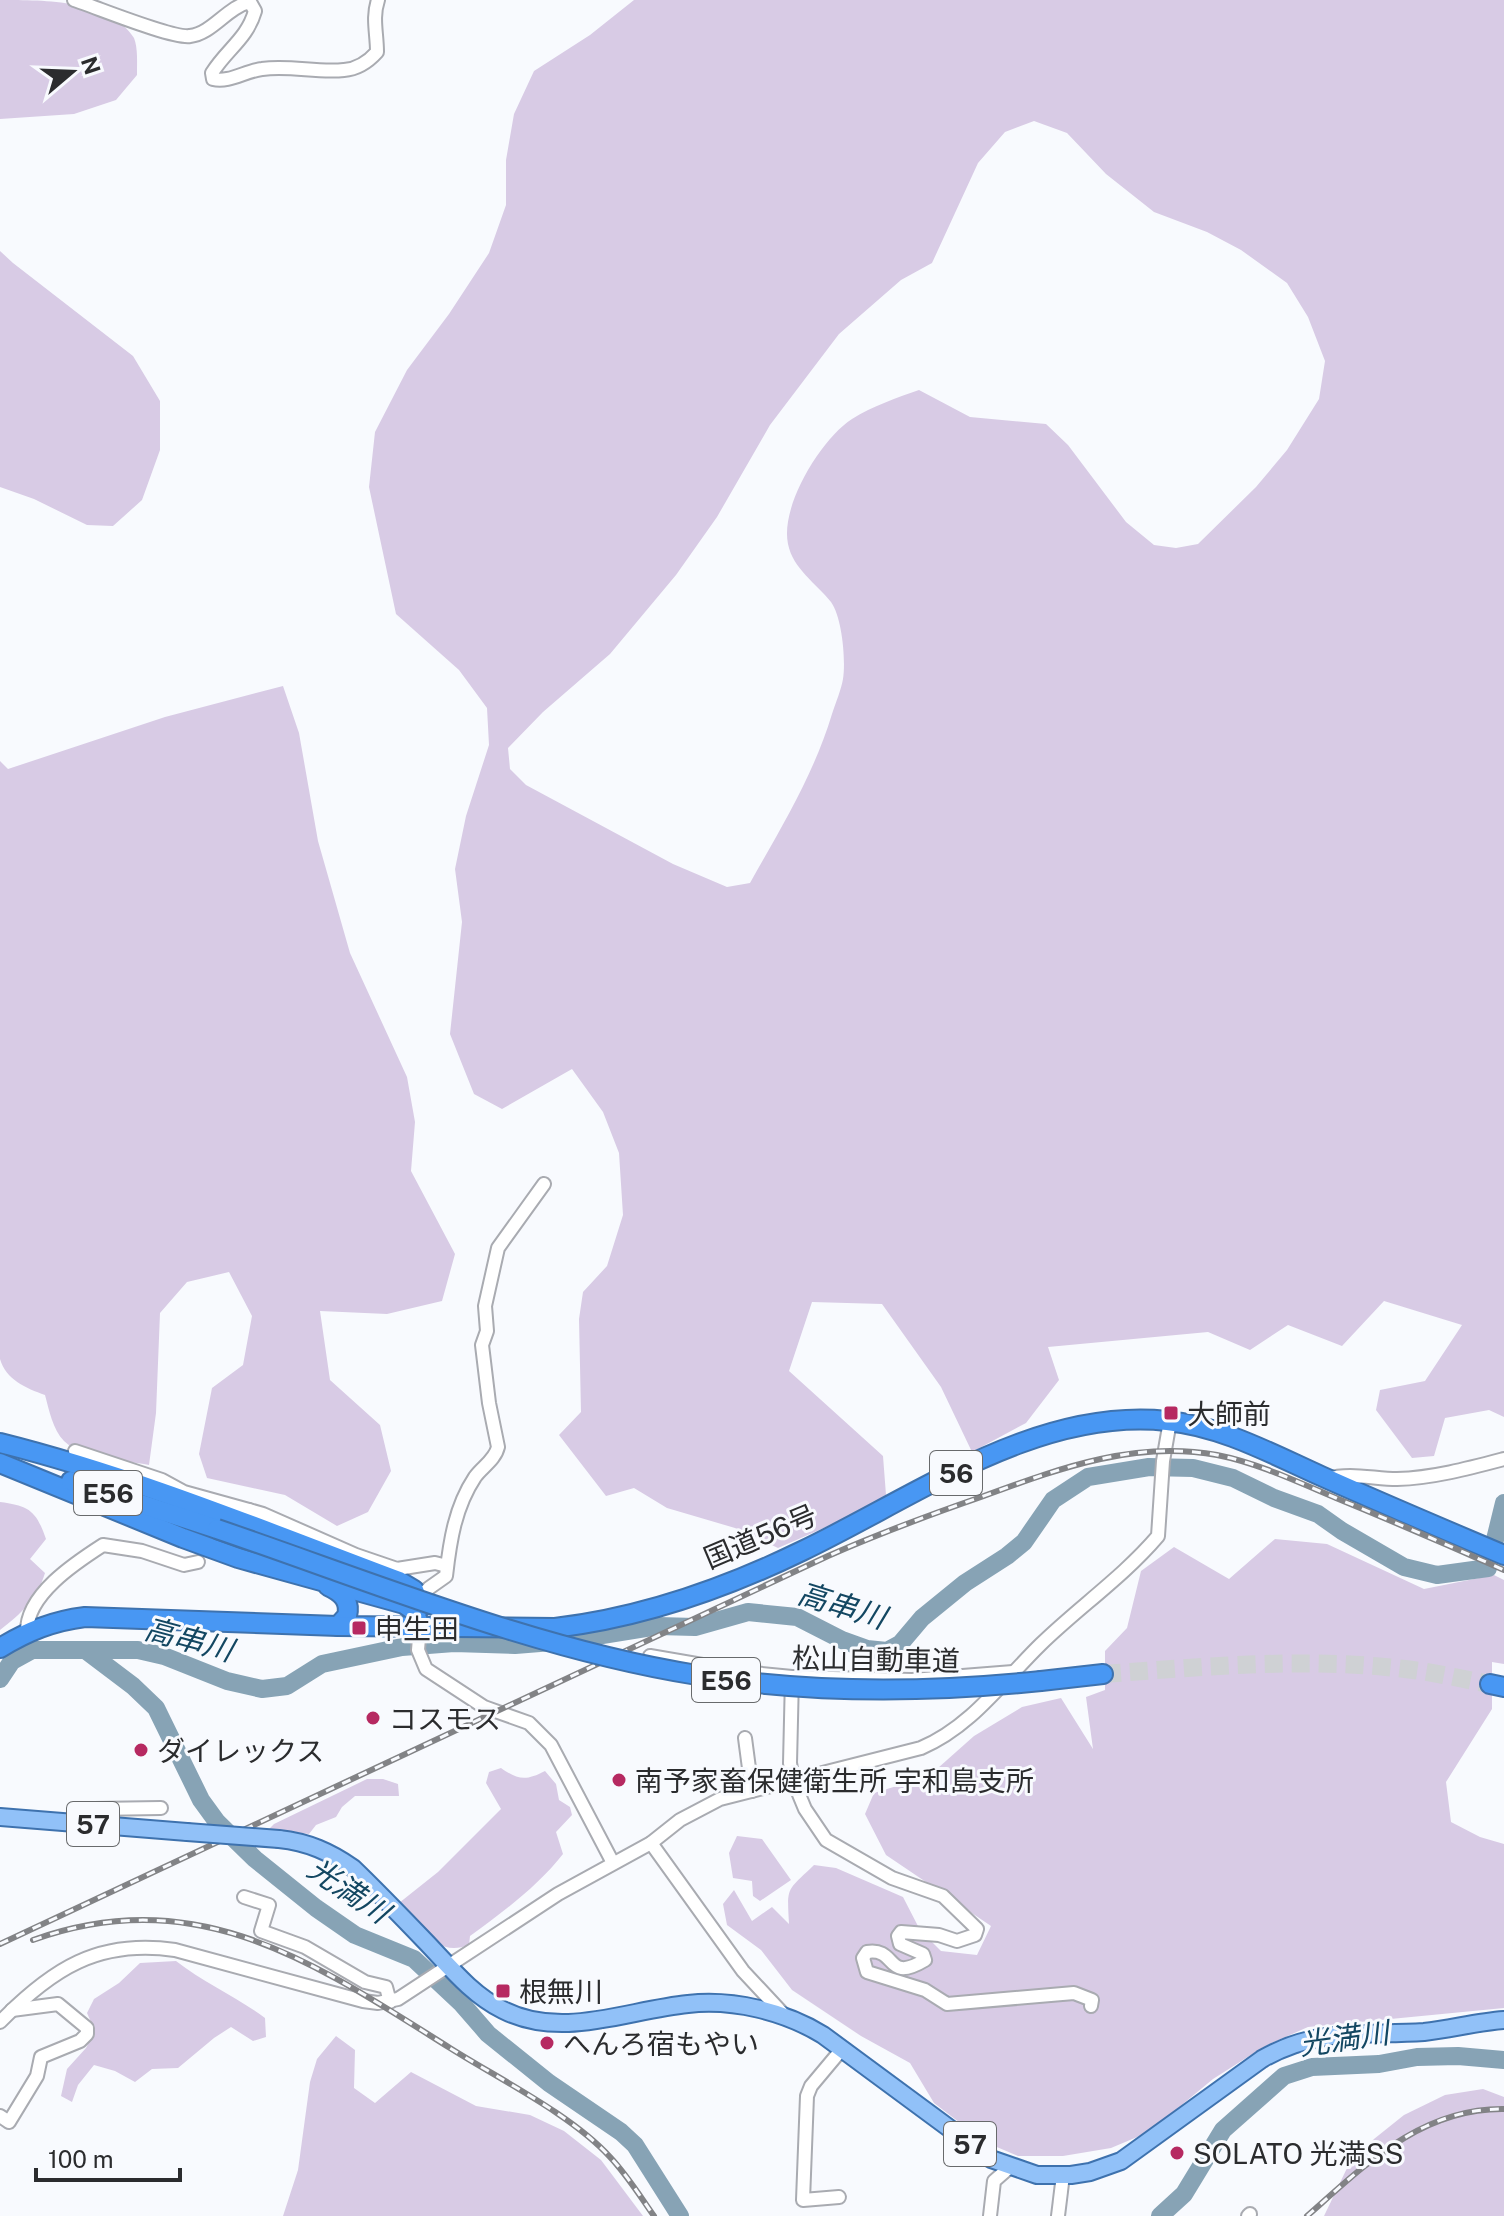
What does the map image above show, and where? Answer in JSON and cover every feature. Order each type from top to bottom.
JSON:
[{"type":"highway","name":"国道56号","points":[[0,1648],[27,1632],[61,1620],[85,1617],[338,1626],[419,1638],[555,1628],[623,1616],[685,1598],[772,1565],[986,1457],[1028,1440],[1091,1423],[1133,1420],[1170,1421],[1227,1435],[1496,1552]]},
{"type":"highway","points":[[0,1443],[180,1499],[399,1581],[414,1590],[419,1638]]},
{"type":"highway","points":[[0,1460],[183,1538],[319,1582],[417,1601]]},
{"type":"highway","name":"E56","points":[[0,1460],[217,1529],[417,1601]]},
{"type":"highway","points":[[319,1582],[339,1592],[346,1600],[347,1615],[338,1626]]},
{"type":"highway","name":"松山自動車道","points":[[417,1601],[598,1653],[672,1671],[732,1681],[852,1691],[973,1688],[1103,1674]]},
{"type":"main road","name":"57","points":[[0,1817],[279,1839],[319,1848],[353,1868],[438,1973],[488,2002],[529,2020],[576,2023],[699,2003],[742,2006],[786,2017],[805,2024],[842,2049],[991,2159],[1037,2175],[1063,2175],[1106,2168],[1133,2155],[1262,2059],[1294,2043],[1342,2033],[1422,2032],[1504,2020]]},
{"type":"street","points":[[74,0],[189,37],[236,5],[250,2],[255,11],[250,28],[212,73],[213,79],[221,81],[256,70],[286,66],[346,70],[367,63],[377,52],[373,23],[378,0]]},
{"type":"street","points":[[417,1601],[446,1576],[457,1510],[476,1476],[497,1453],[482,1345],[487,1331],[485,1306],[498,1248],[544,1184]]},
{"type":"street","points":[[0,2022],[37,1986],[70,1964],[101,1953],[152,1947],[238,1965],[363,2001],[390,2002],[558,1894],[651,1843],[694,1812],[720,1799],[921,1748],[942,1739],[960,1727],[1042,1643],[1112,1583],[1158,1536],[1163,1461],[1170,1421]]},
{"type":"street","points":[[75,1451],[162,1480],[184,1492],[263,1514],[356,1555],[397,1569],[435,1563],[447,1566]]},
{"type":"street","points":[[1327,1479],[1339,1475],[1398,1479],[1504,1459]]},
{"type":"street","points":[[27,1632],[27,1621],[54,1581],[71,1565],[103,1545],[142,1551],[184,1565],[198,1562]]},
{"type":"street","points":[[419,1638],[426,1669],[496,1712],[529,1723],[551,1745],[613,1863]]},
{"type":"street","points":[[650,1656],[792,1677],[912,1680],[1013,1672]]},
{"type":"street","points":[[792,1677],[790,1763],[793,1780],[805,1809],[826,1840],[892,1878],[943,1896],[977,1929],[975,1935],[957,1941],[939,1935],[901,1932],[898,1936],[900,1944],[923,1954],[925,1960],[903,1969],[882,1953],[867,1952],[863,1958],[867,1972],[925,1990],[947,2004],[1074,1993],[1092,2000],[1091,2006]]},
{"type":"street","points":[[745,1738],[752,1791]]},
{"type":"street","points":[[82,1824],[86,1815],[94,1809],[161,1808]]},
{"type":"street","points":[[651,1843],[743,1971],[786,2017]]},
{"type":"street","points":[[244,1897],[269,1905],[261,1931],[305,1947],[365,1982],[386,1987],[390,2002]]},
{"type":"street","points":[[0,2116],[9,2122],[37,2076],[41,2057],[80,2041],[87,2034],[87,2028],[58,2004],[12,2010]]},
{"type":"street","points":[[839,2197],[803,2200],[807,2096],[811,2086],[842,2049]]},
{"type":"street","points":[[990,2216],[994,2181],[1010,2167]]},
{"type":"street","points":[[1058,2216],[1063,2175]]},
{"type":"shaded area","points":[[0,0],[56,2],[93,9],[109,16],[123,25],[134,38],[137,75],[116,100],[74,114],[0,119]]},
{"type":"shaded area","points":[[634,0],[1504,0],[1504,1417],[1489,1410],[1445,1418],[1434,1456],[1412,1458],[1376,1410],[1380,1390],[1425,1381],[1462,1325],[1384,1301],[1342,1346],[1288,1325],[1250,1350],[1208,1332],[1048,1347],[1059,1380],[1026,1423],[972,1452],[941,1387],[882,1304],[812,1302],[789,1371],[883,1456],[886,1495],[849,1517],[778,1548],[735,1528],[667,1508],[634,1488],[606,1496],[559,1435],[581,1412],[579,1319],[583,1292],[607,1266],[623,1215],[619,1153],[603,1112],[572,1069],[502,1109],[474,1094],[450,1034],[462,922],[455,869],[466,816],[489,745],[487,708],[459,670],[396,614],[369,487],[375,432],[407,370],[489,253],[506,205],[506,160],[514,114],[534,71],[590,35]],"holes":[[[1034,121],[1067,133],[1106,174],[1154,212],[1207,232],[1241,250],[1287,283],[1308,317],[1325,361],[1319,399],[1287,450],[1256,487],[1198,544],[1176,548],[1154,545],[1126,522],[1068,445],[1046,424],[970,417],[919,390],[876,406],[852,419],[828,442],[805,475],[790,511],[787,529],[791,553],[835,609],[844,671],[825,736],[806,779],[750,883],[727,887],[673,864],[526,785],[510,769],[508,748],[543,712],[610,654],[676,575],[717,517],[770,425],[839,334],[901,280],[932,263],[978,163],[1005,132]]]},
{"type":"shaded area","points":[[0,251],[133,356],[160,401],[160,450],[142,500],[113,526],[87,525],[34,499],[0,487]]},
{"type":"shaded area","points":[[283,686],[299,733],[318,841],[350,953],[407,1077],[415,1122],[411,1171],[455,1254],[442,1301],[387,1314],[320,1311],[330,1380],[380,1425],[391,1471],[368,1512],[337,1526],[285,1495],[207,1478],[199,1454],[212,1388],[243,1365],[252,1316],[229,1272],[187,1282],[160,1313],[156,1413],[149,1465],[93,1456],[72,1447],[57,1431],[45,1395],[12,1378],[0,1359],[0,761],[8,769],[165,717]]},
{"type":"shaded area","points":[[0,1502],[30,1511],[46,1539],[30,1559],[45,1573],[38,1591],[21,1612],[0,1630]]},
{"type":"shaded area","points":[[1275,1539],[1327,1544],[1424,1589],[1494,1575],[1504,1580],[1504,1664],[1492,1662],[1492,1709],[1446,1782],[1451,1822],[1480,1837],[1504,1844],[1504,2008],[1308,2027],[1265,2046],[1213,2079],[1149,2132],[1111,2148],[1063,2156],[1018,2156],[985,2142],[934,2103],[910,2063],[861,2036],[792,1990],[761,1950],[727,1925],[723,1904],[734,1890],[752,1921],[772,1907],[789,1924],[790,1890],[814,1865],[836,1868],[903,1897],[920,1930],[941,1951],[977,1955],[991,1926],[886,1855],[865,1814],[874,1793],[929,1776],[974,1736],[1022,1707],[1061,1698],[1093,1749],[1086,1697],[1105,1690],[1105,1651],[1127,1628],[1141,1571],[1174,1547],[1229,1579]]},
{"type":"shaded area","points":[[501,1768],[522,1778],[545,1771],[556,1784],[559,1800],[570,1807],[572,1815],[556,1832],[563,1854],[531,1888],[470,1936],[469,1945],[447,1947],[429,1938],[399,1903],[438,1872],[501,1809],[486,1783],[489,1772]]},
{"type":"shaded area","points":[[367,1779],[383,1779],[398,1784],[399,1796],[355,1796],[336,1817],[316,1825],[309,1834],[269,1829],[274,1824]]},
{"type":"shaded area","points":[[737,1836],[762,1839],[791,1880],[760,1901],[753,1896],[752,1881],[733,1878],[729,1853]]},
{"type":"shaded area","points":[[176,1961],[265,2018],[266,2037],[253,2041],[231,2027],[178,2068],[152,2069],[135,2082],[115,2071],[94,2065],[78,2085],[72,2102],[61,2096],[67,2069],[86,2048],[95,2031],[87,2013],[94,1999],[119,1983],[140,1963]]},
{"type":"shaded area","points":[[336,2036],[355,2050],[354,2088],[375,2103],[411,2072],[476,2106],[530,2115],[564,2131],[601,2160],[643,2216],[283,2216],[298,2170],[310,2082],[317,2059]]},
{"type":"shaded area","points":[[1483,2089],[1504,2097],[1504,2216],[1324,2216],[1349,2164],[1404,2115],[1445,2095]]},
{"type":"waterway","name":"高串川","points":[[0,1679],[12,1661],[32,1650],[138,1650],[164,1656],[227,1681],[262,1689],[287,1686],[322,1664],[402,1647],[565,1641],[658,1626],[695,1627],[748,1612],[797,1617],[842,1640],[867,1649],[887,1651],[900,1644],[922,1618],[965,1583],[1024,1542],[1053,1500],[1088,1477],[1149,1467],[1193,1468],[1233,1478],[1274,1498],[1318,1514],[1404,1567],[1437,1575],[1488,1568],[1504,1503]]},
{"type":"waterway","name":"光満川","points":[[88,1652],[156,1708],[201,1800],[217,1822],[255,1859],[355,1935],[414,1959],[462,2004],[488,2034],[549,2083],[621,2132],[635,2145],[680,2216]]},
{"type":"waterway","name":"光満川","points":[[1160,2216],[1184,2194],[1223,2130],[1284,2076],[1312,2067],[1379,2064],[1417,2057],[1458,2056],[1504,2060]]},
{"type":"tunnel","points":[[1103,1674],[1254,1664],[1329,1664],[1416,1670],[1490,1684]]},
{"type":"railway","points":[[0,1944],[828,1556],[885,1532],[1067,1467],[1156,1451],[1186,1451],[1232,1458],[1292,1479],[1504,1570]]},
{"type":"railway","points":[[33,1940],[93,1924],[149,1920],[203,1926],[254,1940],[303,1961],[352,1987],[576,2127],[616,2164],[654,2216]]},
{"type":"railway","points":[[1307,2216],[1373,2159],[1420,2129],[1474,2111],[1504,2109]]},
{"type":"place","name":"大師前","points":[[1171,1413]]},
{"type":"place","name":"申生田","points":[[359,1628]]},
{"type":"place","name":"コスモス","points":[[373,1718]]},
{"type":"place","name":"ダイレックス","points":[[141,1750]]},
{"type":"place","name":"南予家畜保健衛生所 宇和島支所","points":[[619,1780]]},
{"type":"place","name":"根無川","points":[[503,1991]]},
{"type":"place","name":"へんろ宿もやい","points":[[547,2043]]},
{"type":"place","name":"SOLATO 光満SS","points":[[1177,2153]]}]
